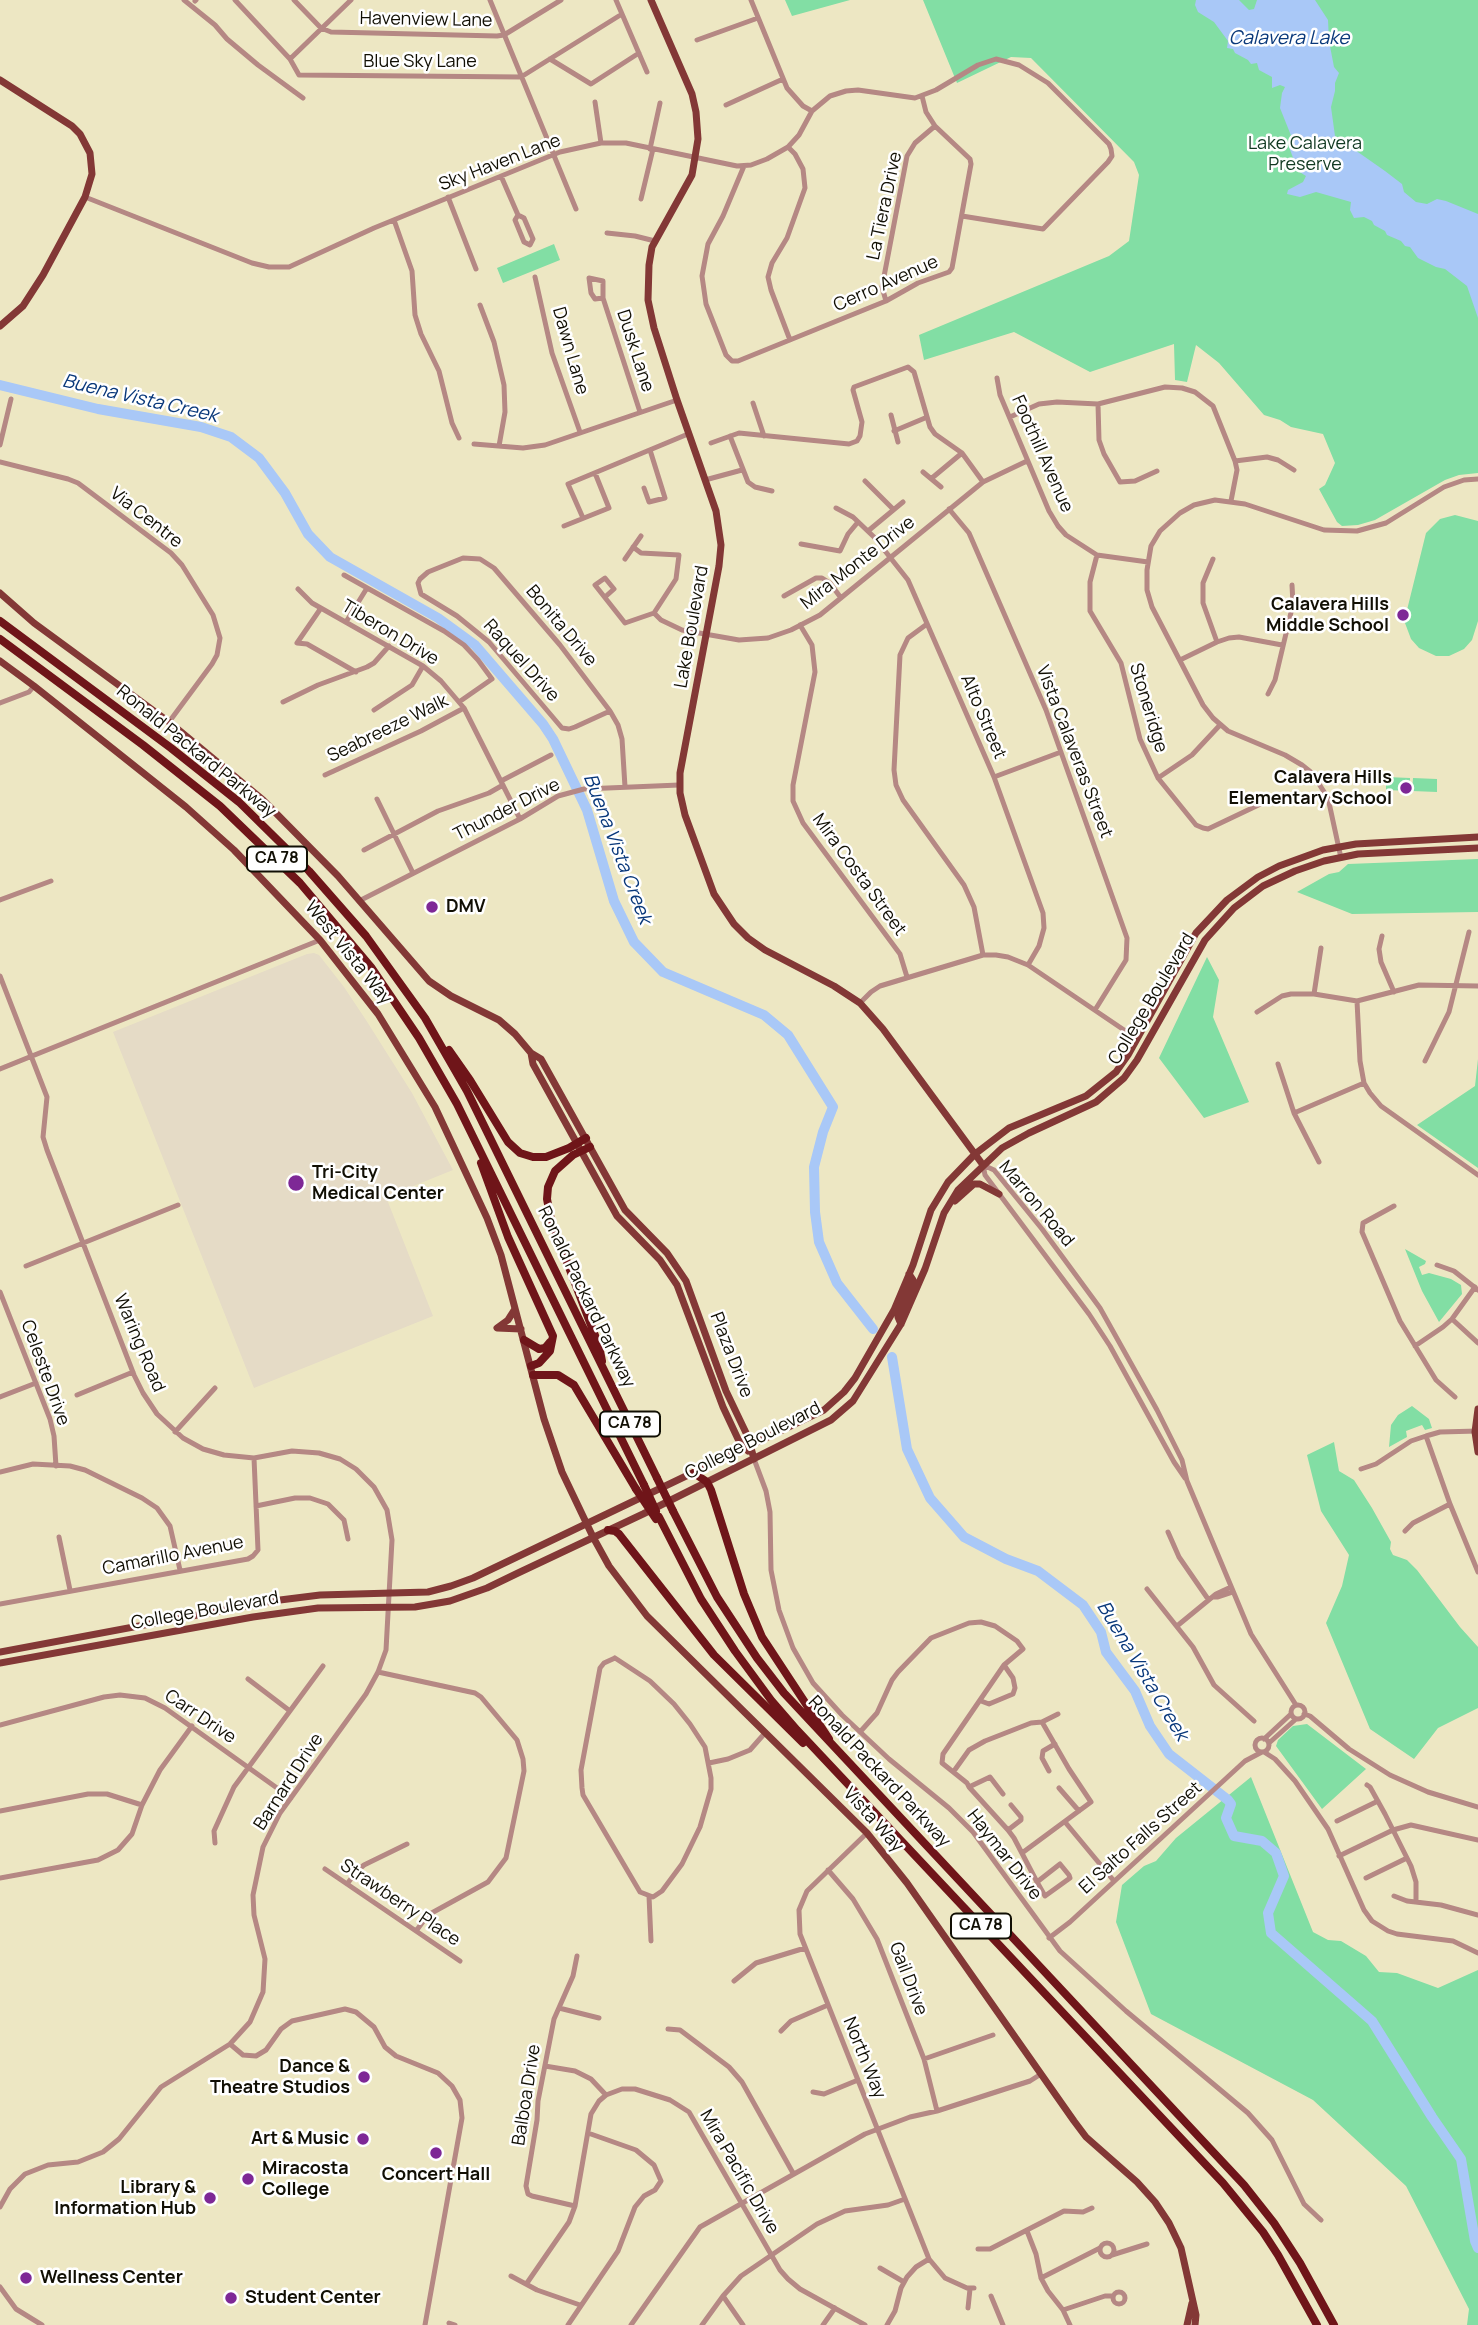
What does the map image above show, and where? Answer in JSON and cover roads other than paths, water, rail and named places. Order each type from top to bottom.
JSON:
[{"type":"highway","name":"Ronald Packard Parkway","points":[[0,621],[181,756],[239,803],[310,871],[358,927],[425,1018],[467,1091],[673,1511],[718,1597],[757,1658],[796,1708],[1244,2185],[1274,2223],[1300,2263],[1334,2325]]},
{"type":"highway","name":"Ronald Packard Parkway","points":[[0,639],[192,783],[239,822],[300,883],[348,938],[392,997],[438,1070],[640,1487],[702,1599],[735,1651],[779,1710],[1230,2191],[1278,2255],[1317,2325]]},
{"type":"highway","points":[[425,1018],[470,1080],[514,1149],[526,1156],[538,1158],[584,1145]]},
{"type":"highway","points":[[584,1145],[555,1171],[548,1187],[547,1199],[551,1220],[599,1346],[604,1371]]},
{"type":"highway","points":[[477,1147],[485,1177],[508,1237],[553,1336],[550,1351],[539,1363],[531,1366]]},
{"type":"highway","points":[[524,1340],[540,1349],[549,1344],[553,1336]]},
{"type":"highway","points":[[533,1375],[558,1375],[574,1385],[640,1487]]},
{"type":"highway","points":[[694,1473],[707,1482],[711,1490],[744,1594],[762,1637],[822,1726],[833,1748]]},
{"type":"highway","points":[[608,1530],[620,1534],[714,1655],[780,1723],[840,1776]]},
{"type":"main road","name":"Lake Boulevard","points":[[651,0],[694,102],[698,139],[692,175],[655,241],[649,265],[648,300],[677,400],[716,511],[721,545],[679,785],[685,815],[716,900],[734,925],[765,950],[834,986],[860,1003],[883,1029],[983,1165]]},
{"type":"main road","points":[[0,80],[72,126],[86,141],[92,160],[92,174],[85,197],[43,275],[23,306],[0,326]]},
{"type":"main road","name":"Plaza Drive","points":[[0,593],[34,624],[169,722],[263,800],[295,830],[429,981],[450,996],[499,1020],[531,1054],[541,1059],[617,1216],[669,1272],[683,1297],[723,1407],[738,1439],[748,1448]]},
{"type":"main road","name":"West Vista Way","points":[[0,662],[186,807],[234,850],[320,940],[378,1014],[435,1107],[487,1218],[502,1255],[531,1366]]},
{"type":"main road","name":"College Boulevard","points":[[0,1652],[272,1601],[320,1595],[428,1592],[473,1578],[824,1410],[838,1399],[855,1378],[884,1330],[909,1274],[931,1210],[948,1182],[975,1154],[1009,1128],[1073,1103],[1093,1092],[1116,1072],[1196,933],[1215,912],[1258,877],[1306,855],[1356,844],[1478,837]]},
{"type":"main road","name":"College Boulevard","points":[[0,1663],[253,1617],[318,1608],[415,1607],[450,1601],[469,1595],[608,1530],[820,1426],[836,1416],[859,1393],[901,1324],[925,1269],[942,1218],[958,1190],[1002,1148],[1096,1102],[1124,1078],[1205,940],[1234,908],[1263,886],[1310,865],[1358,854],[1478,848]]},
{"type":"main road","points":[[1080,1110],[1079,1106],[1093,1097],[1093,1092]]},
{"type":"main road","name":"Plaza Drive","points":[[584,1145],[625,1210],[677,1266],[692,1294],[754,1459]]},
{"type":"main road","points":[[942,1218],[955,1201],[974,1184],[980,1184],[999,1194]]},
{"type":"main road","points":[[669,1272],[677,1266]]},
{"type":"main road","points":[[901,1324],[898,1317],[912,1280],[909,1274]]},
{"type":"main road","points":[[515,1309],[508,1320],[497,1328],[521,1329]]},
{"type":"main road","name":"Vista Way","points":[[531,1366],[544,1419],[562,1472],[586,1524],[613,1572],[647,1616],[867,1833],[906,1883],[1086,2137],[1137,2182],[1155,2202],[1169,2223],[1186,2266],[1196,2315],[1195,2325]]},
{"type":"main road","points":[[707,1366],[718,1369]]},
{"type":"main road","points":[[836,1416],[838,1399]]},
{"type":"main road","points":[[1478,1409],[1478,1452]]},
{"type":"main road","points":[[820,1426],[824,1410]]},
{"type":"main road","name":"Vista Way","points":[[1187,2325],[1192,2302]]},
{"type":"street","points":[[184,0],[258,65],[303,98]]},
{"type":"street","name":"Blue Sky Lane","points":[[235,0],[290,59],[299,75],[521,77]]},
{"type":"street","points":[[294,0],[321,28]]},
{"type":"street","points":[[290,59],[351,0]]},
{"type":"street","points":[[490,0],[576,209]]},
{"type":"street","name":"Havenview Lane","points":[[321,28],[331,32],[497,37],[561,0]]},
{"type":"street","points":[[616,0],[647,72]]},
{"type":"street","points":[[751,0],[783,79],[793,97],[812,111]]},
{"type":"street","points":[[521,77],[622,14]]},
{"type":"street","points":[[697,40],[758,18]]},
{"type":"street","points":[[550,59],[591,84],[639,53]]},
{"type":"street","points":[[744,166],[767,159],[788,147],[799,135],[812,111],[830,96],[858,90],[915,98],[936,90],[978,65],[996,59],[1018,65],[1048,83],[1109,144],[1112,156],[1108,162],[1044,229],[962,216]]},
{"type":"street","points":[[726,105],[783,79]]},
{"type":"street","name":"Cerro Avenue","points":[[744,166],[708,244],[702,276],[706,304],[726,355],[729,359],[738,361],[886,302],[918,284],[949,272],[952,268],[971,164],[970,159],[935,126],[926,112],[922,96]]},
{"type":"street","points":[[595,102],[601,143]]},
{"type":"street","points":[[641,200],[660,103]]},
{"type":"street","name":"La Tiera Drive","points":[[886,302],[882,287],[907,156],[915,143],[935,126]]},
{"type":"street","name":"Sky Haven Lane","points":[[85,197],[252,263],[269,267],[289,267],[448,197],[554,155],[601,143],[626,143],[744,166]]},
{"type":"street","points":[[788,147],[803,169],[805,188],[787,238],[772,262],[768,277],[790,340]]},
{"type":"street","points":[[501,176],[518,215],[524,218],[533,239],[530,245]]},
{"type":"street","points":[[448,197],[476,269]]},
{"type":"street","points":[[394,220],[412,271],[415,315],[439,371],[452,423],[459,438]]},
{"type":"street","points":[[607,233],[655,241]]},
{"type":"street","name":"Dawn Lane","points":[[535,277],[552,353],[580,432]]},
{"type":"street","name":"Dusk Lane","points":[[603,298],[640,412]]},
{"type":"street","points":[[480,305],[494,342],[504,385],[505,412],[499,446]]},
{"type":"street","points":[[711,443],[739,433],[849,444],[857,441],[862,422],[854,387],[908,367],[911,368],[925,418],[935,434],[962,453],[983,482]]},
{"type":"street","name":"Foothill Avenue","points":[[998,377],[1000,395],[1027,461],[1049,511],[1066,536],[1097,555],[1148,562]]},
{"type":"street","points":[[1010,416],[1039,404],[1098,404],[1165,387],[1195,392],[1213,406],[1235,461],[1237,470],[1231,501]]},
{"type":"street","points":[[0,445],[11,398]]},
{"type":"street","points":[[474,444],[523,448],[545,444],[677,400]]},
{"type":"street","points":[[752,403],[764,436]]},
{"type":"street","points":[[1098,404],[1099,440],[1121,482],[1135,481],[1157,471]]},
{"type":"street","points":[[891,415],[898,442]]},
{"type":"street","points":[[894,431],[925,418]]},
{"type":"street","points":[[583,518],[568,484],[688,434]]},
{"type":"street","points":[[730,436],[748,482],[755,487],[772,491]]},
{"type":"street","points":[[644,488],[649,502],[665,498],[650,450]]},
{"type":"street","points":[[932,478],[962,453]]},
{"type":"street","points":[[1235,461],[1267,457],[1294,470]]},
{"type":"street","name":"Mira Monte Drive","points":[[654,613],[672,627],[739,640],[757,640],[791,630],[820,615],[983,482],[1027,461]]},
{"type":"street","name":"Via Centre","points":[[0,462],[78,484],[171,553],[182,565],[213,615],[220,638],[217,655],[212,664],[169,722]]},
{"type":"street","points":[[705,480],[742,470]]},
{"type":"street","points":[[923,472],[941,487]]},
{"type":"street","points":[[564,526],[609,508],[595,473]]},
{"type":"street","points":[[1341,858],[1328,798],[1312,773],[1297,761],[1238,736],[1220,725],[1203,705],[1152,607],[1147,590],[1148,562],[1152,546],[1160,531],[1180,513],[1194,505],[1215,500],[1231,501],[1324,530],[1357,531],[1386,523],[1444,487],[1464,480],[1478,480]]},
{"type":"street","points":[[865,481],[893,509]]},
{"type":"street","points":[[868,531],[902,502]]},
{"type":"street","name":"Alto Street","points":[[836,508],[868,531],[908,580],[994,777],[1043,914],[1044,928],[1039,946],[1028,965]]},
{"type":"street","name":"Vista Calaveras Street","points":[[949,509],[969,533],[1046,710],[1127,937],[1126,960],[1095,1010]]},
{"type":"street","points":[[801,544],[840,551],[848,534],[858,522]]},
{"type":"street","points":[[625,559],[640,536]]},
{"type":"street","points":[[605,597],[625,623],[654,613],[676,579],[679,555],[641,553],[633,547]]},
{"type":"street","name":"Stoneridge","points":[[1097,555],[1090,582],[1090,611],[1121,663],[1140,739],[1158,778],[1196,825],[1208,829],[1269,800]]},
{"type":"street","name":"Bonita Drive","points":[[418,583],[428,572],[463,558],[486,561],[560,645],[610,710],[622,739],[625,787]]},
{"type":"street","points":[[1213,559],[1203,583],[1203,603],[1217,642]]},
{"type":"street","points":[[344,575],[464,645],[492,679],[459,702]]},
{"type":"street","points":[[785,596],[816,578],[822,578],[830,583],[841,598]]},
{"type":"street","name":"Raquel Drive","points":[[418,583],[421,594],[457,616],[489,642],[562,728],[575,727],[610,710]]},
{"type":"street","points":[[1268,694],[1275,680],[1293,604],[1292,585]]},
{"type":"street","points":[[346,622],[367,588]]},
{"type":"street","name":"Tiberon Drive","points":[[298,589],[321,608],[423,666],[441,681],[464,708],[520,819]]},
{"type":"street","points":[[321,608],[297,643],[307,643],[356,672]]},
{"type":"street","points":[[927,624],[908,638],[900,655],[894,770],[896,785],[903,800],[964,885],[974,907],[983,955]]},
{"type":"street","name":"Mira Costa Street","points":[[800,625],[811,645],[814,672],[793,785],[793,802],[803,823],[900,954],[908,977]]},
{"type":"street","points":[[1180,660],[1217,642],[1239,637],[1282,645]]},
{"type":"street","points":[[283,702],[374,663],[389,646]]},
{"type":"street","points":[[374,710],[412,685],[423,666]]},
{"type":"street","points":[[0,703],[29,692],[34,686]]},
{"type":"street","name":"Seabreeze Walk","points":[[325,775],[422,731],[464,708]]},
{"type":"street","points":[[1158,778],[1192,755],[1220,725]]},
{"type":"street","points":[[994,777],[1061,752]]},
{"type":"street","points":[[364,850],[438,811],[489,793],[551,755]]},
{"type":"street","name":"Thunder Drive","points":[[359,901],[520,819],[558,796],[584,789],[679,785]]},
{"type":"street","points":[[377,799],[413,873]]},
{"type":"street","points":[[0,900],[51,881]]},
{"type":"street","points":[[1425,1060],[1450,1012],[1469,932]]},
{"type":"street","points":[[1382,936],[1379,949],[1381,962],[1394,992]]},
{"type":"street","points":[[0,1069],[320,940]]},
{"type":"street","points":[[1314,995],[1321,948]]},
{"type":"street","points":[[860,1003],[880,986],[908,977],[983,955],[1008,957],[1028,965],[1124,1030]]},
{"type":"street","name":"Waring Road","points":[[0,976],[47,1097],[43,1137],[47,1150],[143,1393],[157,1414],[175,1432],[204,1449],[224,1455],[254,1458],[292,1451],[319,1452],[340,1459],[366,1478],[382,1500],[390,1523],[392,1540],[389,1607]]},
{"type":"street","points":[[1257,1012],[1291,993],[1357,1001],[1430,984],[1478,986]]},
{"type":"street","points":[[1357,1001],[1360,1062],[1364,1083],[1381,1106],[1478,1175]]},
{"type":"street","points":[[1278,1064],[1294,1114],[1320,1162]]},
{"type":"street","points":[[1294,1114],[1364,1083]]},
{"type":"street","name":"Marron Road","points":[[983,1165],[985,1175],[1089,1314],[1187,1481]]},
{"type":"street","name":"Marron Road","points":[[983,1165],[994,1170],[1100,1308],[1182,1460],[1187,1481],[1251,1634],[1296,1705]]},
{"type":"street","points":[[26,1266],[178,1205]]},
{"type":"street","points":[[1394,1206],[1363,1223],[1362,1232],[1387,1293],[1415,1346],[1436,1380],[1455,1397]]},
{"type":"street","points":[[1415,1346],[1452,1319],[1476,1288],[1454,1271],[1437,1265]]},
{"type":"street","name":"Celeste Drive","points":[[0,1292],[54,1436],[57,1466]]},
{"type":"street","points":[[1452,1319],[1478,1343]]},
{"type":"street","points":[[77,1395],[133,1372]]},
{"type":"street","points":[[0,1397],[36,1383]]},
{"type":"street","points":[[175,1432],[215,1388]]},
{"type":"street","points":[[1361,1469],[1376,1464],[1411,1441],[1426,1436],[1440,1432],[1476,1432]]},
{"type":"street","points":[[1426,1436],[1478,1572]]},
{"type":"street","name":"Camarillo Avenue","points":[[0,1604],[254,1556],[258,1550],[254,1458]]},
{"type":"street","name":"Haymar Drive","points":[[754,1459],[766,1491],[770,1512],[771,1570],[775,1592],[793,1648],[813,1683],[860,1732],[973,1832],[1060,1951],[1115,2002],[1248,2113],[1272,2140],[1304,2204],[1321,2220]]},
{"type":"street","points":[[0,1472],[33,1464],[85,1470],[142,1498],[157,1508],[170,1526],[180,1570]]},
{"type":"street","points":[[256,1506],[295,1498],[310,1498],[328,1504],[344,1520],[348,1539]]},
{"type":"street","points":[[1405,1531],[1413,1523],[1450,1504]]},
{"type":"street","points":[[1168,1532],[1179,1558],[1211,1598]]},
{"type":"street","points":[[59,1537],[71,1590]]},
{"type":"street","points":[[1147,1589],[1193,1647],[1215,1684],[1254,1721]]},
{"type":"street","points":[[1177,1626],[1211,1598],[1232,1589]]},
{"type":"street","name":"Barnard Drive","points":[[0,2207],[16,2181],[36,2168],[78,2162],[103,2152],[118,2139],[161,2087],[230,2044],[250,2022],[262,1992],[265,1959],[254,1916],[253,1895],[263,1847],[271,1828],[366,1694],[378,1672],[386,1650],[389,1607]]},
{"type":"street","points":[[860,1732],[877,1713],[892,1680],[930,1638],[969,1623],[981,1622],[1005,1632],[1023,1649],[1004,1665],[943,1754],[942,1763],[967,1783],[1009,1830],[1022,1853],[1037,1882],[1045,1896],[1070,1878],[1060,1864],[1037,1882]]},
{"type":"street","points":[[615,1658],[637,1671],[666,1697],[702,1741],[709,1763],[711,1789],[699,1827],[681,1864],[662,1891],[653,1897],[649,1896],[640,1892],[583,1795],[581,1770],[600,1668],[615,1658]]},
{"type":"street","points":[[981,1701],[989,1704],[1013,1694],[1013,1678],[1004,1665]]},
{"type":"street","points":[[215,1843],[214,1831],[227,1799],[323,1666]]},
{"type":"street","points":[[378,1672],[475,1693],[517,1740],[523,1759],[524,1771],[506,1858],[488,1882],[428,1915],[416,1931]]},
{"type":"street","points":[[248,1679],[290,1711]]},
{"type":"street","name":"Carr Drive","points":[[0,1725],[120,1695],[145,1698],[192,1726],[291,1798]]},
{"type":"street","points":[[1296,1705],[1302,1707],[1304,1714],[1301,1718],[1294,1716],[1292,1710],[1296,1705]]},
{"type":"street","points":[[954,1771],[969,1750],[1058,1714]]},
{"type":"street","points":[[1304,1714],[1310,1716],[1349,1749],[1390,1775],[1428,1792],[1478,1807]]},
{"type":"street","name":"El Salto Falls Street","points":[[1049,1938],[1265,1746],[1294,1716]]},
{"type":"street","points":[[1022,1853],[1091,1802],[1042,1722]]},
{"type":"street","points":[[0,1878],[103,1858],[118,1850],[128,1840],[160,1770],[192,1726]]},
{"type":"street","points":[[709,1763],[750,1750],[765,1733]]},
{"type":"street","points":[[1265,1746],[1255,1746],[1257,1740],[1265,1746],[1295,1781],[1328,1829],[1364,1910],[1372,1921],[1397,1934],[1453,1941],[1478,1953]]},
{"type":"street","points":[[1049,1771],[1042,1758],[1043,1751],[1055,1744]]},
{"type":"street","name":"El Salto Falls Street","points":[[1248,1759],[1255,1746]]},
{"type":"street","points":[[969,1787],[990,1777],[1003,1794]]},
{"type":"street","points":[[1367,1785],[1407,1858],[1416,1882],[1416,1902]]},
{"type":"street","points":[[1059,1787],[1079,1811]]},
{"type":"street","points":[[0,1811],[88,1794],[107,1794],[142,1805]]},
{"type":"street","points":[[1338,1821],[1378,1801]]},
{"type":"street","points":[[1009,1830],[1021,1820],[1021,1816],[1011,1805]]},
{"type":"street","points":[[1065,1822],[1114,1881]]},
{"type":"street","points":[[1339,1856],[1394,1830],[1411,1825],[1478,1840]]},
{"type":"street","name":"North Way","points":[[867,1833],[807,1891],[799,1910],[800,1934],[929,2259],[945,2278],[972,2289],[968,2308]]},
{"type":"street","points":[[348,1884],[364,1865],[407,1844]]},
{"type":"street","points":[[1366,1878],[1407,1858]]},
{"type":"street","name":"Strawberry Place","points":[[325,1869],[460,1961]]},
{"type":"street","name":"Gail Drive","points":[[828,1870],[853,1899],[877,1938],[924,2060],[937,2111]]},
{"type":"street","points":[[649,1896],[651,1941]]},
{"type":"street","points":[[1394,1896],[1407,1902],[1448,1906],[1478,1915]]},
{"type":"street","points":[[734,1981],[756,1963],[805,1948]]},
{"type":"street","name":"Balboa Drive","points":[[575,2206],[532,2196],[528,2194],[526,2186],[554,2019],[573,1976],[577,1956]]},
{"type":"street","points":[[781,2031],[791,2021],[828,2005]]},
{"type":"street","points":[[559,2008],[599,2018]]},
{"type":"street","points":[[230,2044],[243,2055],[256,2056],[266,2050],[281,2029],[292,2021],[345,2009],[356,2012],[374,2027],[384,2047],[396,2056],[438,2073],[452,2086],[460,2100],[462,2118],[425,2325]]},
{"type":"street","points":[[667,2029],[680,2030],[729,2067],[742,2082],[793,2173]]},
{"type":"street","points":[[924,2060],[993,2035]]},
{"type":"street","points":[[527,2283],[569,2222],[575,2206],[592,2114],[606,2095],[591,2079],[575,2071],[545,2066]]},
{"type":"street","points":[[631,2325],[701,2227],[741,2202],[865,2134],[910,2117],[1030,2081],[1041,2074]]},
{"type":"street","points":[[813,2092],[824,2094],[858,2080]]},
{"type":"street","name":"Mira Pacific Drive","points":[[606,2095],[622,2089],[635,2089],[670,2099],[682,2106],[695,2120],[788,2279],[800,2289],[865,2325]]},
{"type":"street","points":[[568,2325],[618,2251],[635,2207],[644,2196],[655,2190],[661,2181],[653,2165],[636,2150],[588,2133]]},
{"type":"street","points":[[702,2325],[723,2295],[741,2276],[817,2224],[845,2211],[888,2206],[905,2199]]},
{"type":"street","points":[[978,2249],[990,2249],[1064,2211],[1083,2212],[1092,2208]]},
{"type":"street","points":[[1027,2231],[1041,2278],[1070,2325]]},
{"type":"street","points":[[1041,2278],[1105,2243],[1112,2244],[1112,2255]]},
{"type":"street","points":[[1100,2248],[1104,2256],[1147,2244]]},
{"type":"street","points":[[887,2325],[895,2311],[904,2282],[916,2267],[929,2259]]},
{"type":"street","points":[[880,2268],[904,2282]]},
{"type":"street","points":[[511,2276],[537,2290],[580,2305]]},
{"type":"street","points":[[0,2287],[16,2309],[42,2325]]},
{"type":"street","points":[[723,2295],[743,2325]]},
{"type":"street","points":[[991,2296],[1003,2325]]},
{"type":"street","points":[[1063,2310],[1113,2296]]},
{"type":"street","points":[[823,2325],[835,2308]]},
{"type":"water","name":"Calavera Lake","points":[[1196,0],[1239,0],[1249,10],[1254,9],[1257,0],[1315,0],[1328,20],[1334,67],[1339,73],[1331,107],[1335,136],[1402,184],[1404,192],[1416,202],[1427,204],[1437,199],[1478,214],[1478,318],[1467,286],[1445,269],[1418,258],[1410,247],[1387,235],[1372,221],[1364,217],[1354,218],[1350,210],[1351,202],[1316,192],[1300,197],[1287,194],[1288,190],[1303,182],[1306,176],[1298,171],[1289,147],[1294,143],[1280,108],[1285,87],[1280,85],[1272,88],[1272,77],[1259,70],[1257,63],[1251,64],[1233,49],[1227,48],[1228,41],[1214,22],[1198,12]]},
{"type":"waterway","name":"Buena Vista Creek","points":[[0,385],[98,409],[201,427],[231,437],[259,458],[285,493],[308,534],[330,557],[438,618],[475,645],[553,739],[587,810],[614,901],[634,942],[663,972],[764,1015],[788,1035],[833,1107],[814,1167],[819,1242],[837,1283],[873,1329]]},
{"type":"waterway","name":"Buena Vista Creek","points":[[892,1357],[907,1449],[930,1498],[964,1537],[1006,1559],[1038,1571],[1083,1605],[1101,1632],[1106,1652],[1135,1691],[1150,1726],[1169,1754],[1228,1800],[1231,1804],[1226,1818],[1234,1836],[1262,1841],[1276,1853],[1284,1876],[1268,1913],[1271,1933],[1372,2021],[1461,2159],[1478,2248]]},
{"type":"place","name":"Calavera Hills Middle School","points":[[1403,615]]},
{"type":"place","name":"Calavera Hills Elementary School","points":[[1406,788]]},
{"type":"place","name":"DMV","points":[[432,907]]},
{"type":"place","name":"Tri-City Medical Center","points":[[296,1183]]},
{"type":"place","name":"Dance & Theatre Studios","points":[[364,2077]]},
{"type":"place","name":"Art & Music","points":[[363,2139]]},
{"type":"place","name":"Concert Hall","points":[[436,2153]]},
{"type":"place","name":"Miracosta College","points":[[248,2179]]},
{"type":"place","name":"Library & Information Hub","points":[[210,2198]]},
{"type":"place","name":"Wellness Center","points":[[26,2278]]},
{"type":"place","name":"Student Center","points":[[231,2298]]},
{"type":"park label","name":"Lake Calavera Preserve","points":[[1305,154]]}]
